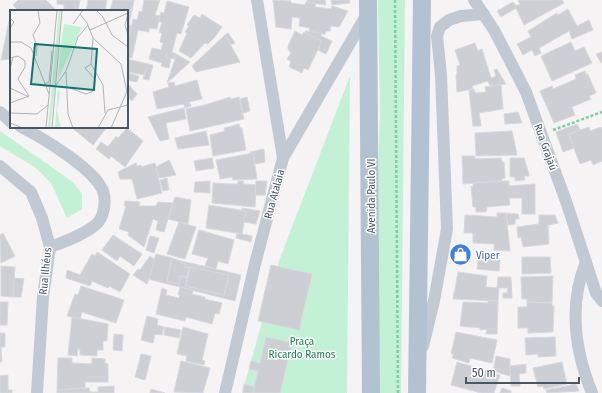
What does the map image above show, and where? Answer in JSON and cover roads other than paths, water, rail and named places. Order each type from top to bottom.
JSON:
[{"type":"main road","points":[[417,393],[422,0]]},
{"type":"main road","name":"Avenida Paulo VI","points":[[368,6],[371,167],[371,393]]},
{"type":"street","points":[[256,0],[283,158]]},
{"type":"street","name":"Rua Grajaú","points":[[474,0],[484,14],[526,92],[567,204],[596,293],[602,301]]},
{"type":"street","name":"Rua Atalaia","points":[[225,393],[255,264],[283,158],[368,6]]},
{"type":"street","points":[[417,369],[434,301],[447,229],[442,82],[437,36],[440,27],[449,20],[461,16],[484,14]]},
{"type":"street","points":[[0,112],[10,121]]},
{"type":"street","points":[[23,128],[40,136],[88,170],[102,188],[105,202],[103,215],[95,226],[63,243],[50,247]]},
{"type":"street","name":"Rua Ilhéus","points":[[0,166],[31,192],[42,218],[50,247],[43,297],[37,393]]},
{"type":"street","points":[[586,262],[578,281],[575,306],[577,336],[582,369],[592,393]]},
{"type":"place","name":"Viper","points":[[461,255]]},
{"type":"park label","name":"Praça Ricardo Ramos","points":[[302,347]]}]
